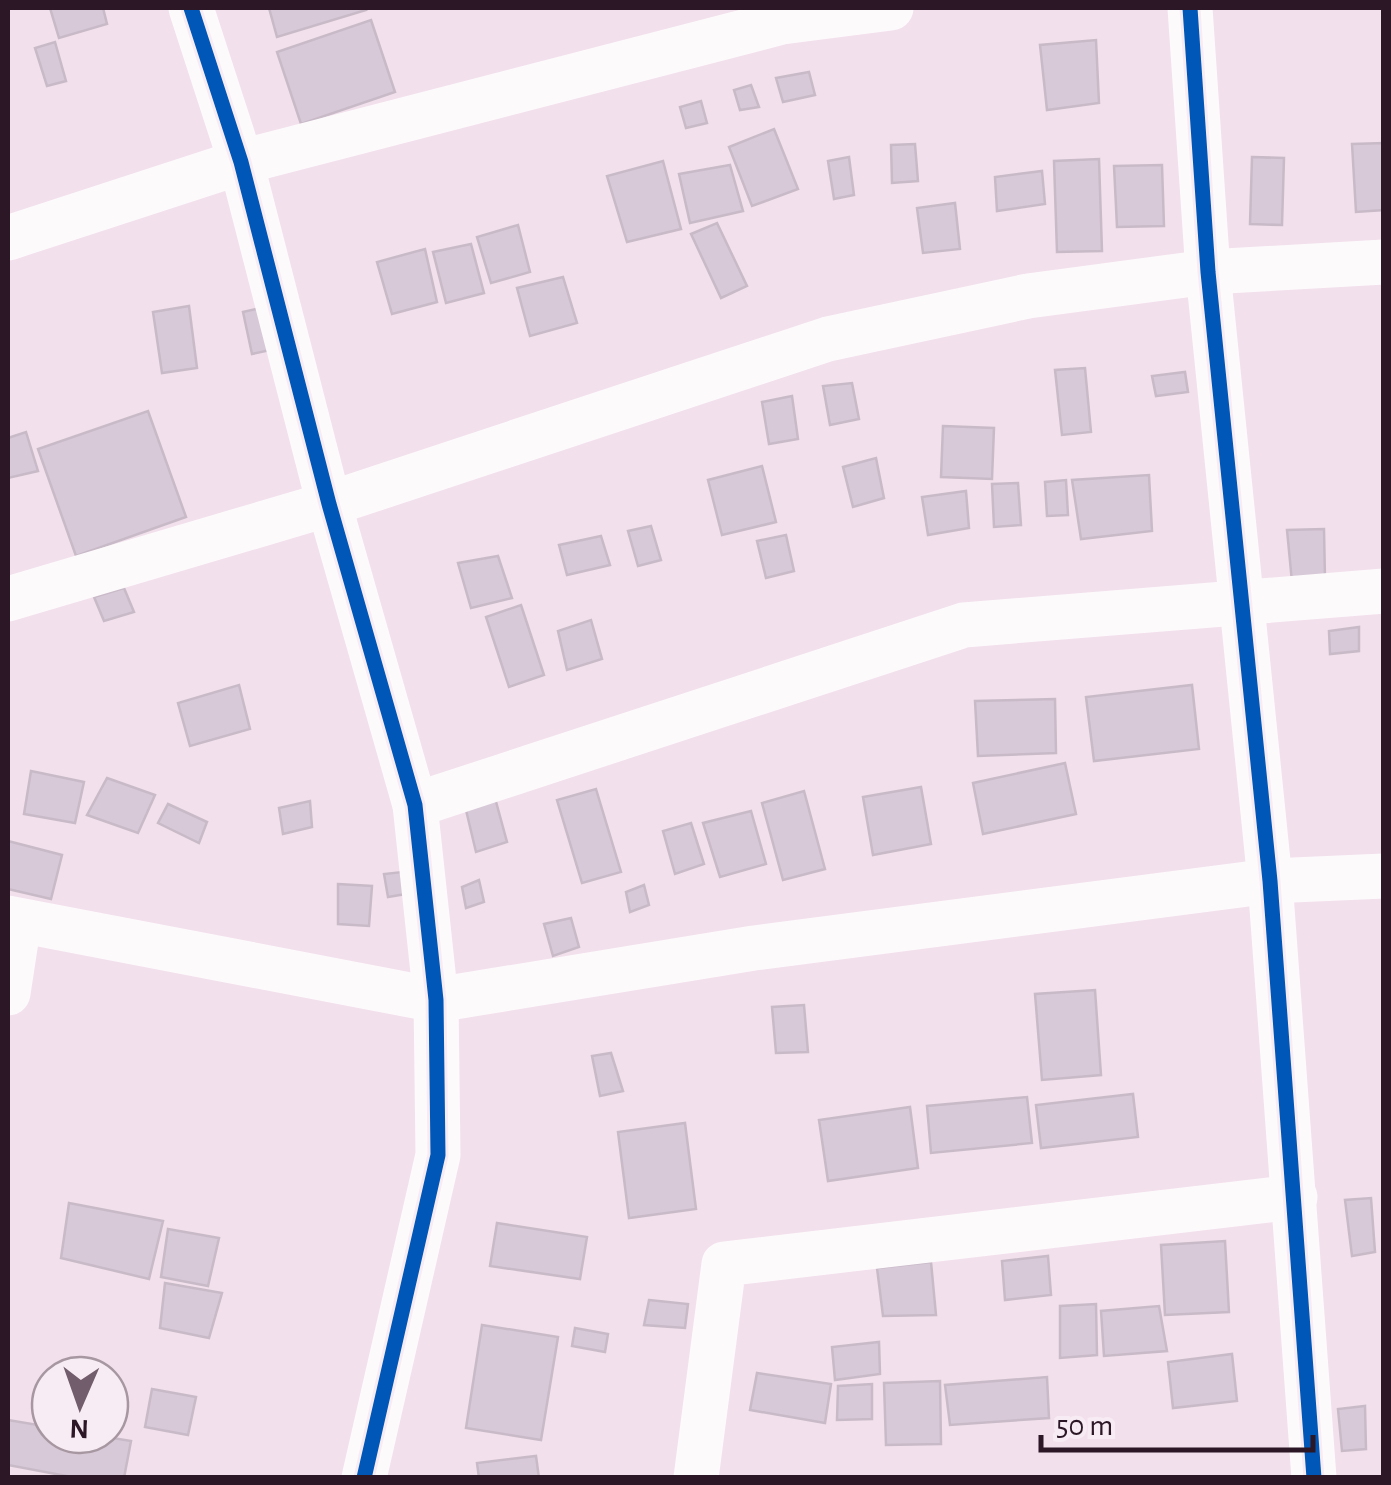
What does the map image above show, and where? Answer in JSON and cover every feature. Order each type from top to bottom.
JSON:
[{"type":"street","points":[[190,8],[241,162],[329,504],[415,805],[436,1000],[438,1155],[364,1478]]},
{"type":"street","points":[[8,238],[241,162],[782,22],[892,8]]},
{"type":"street","points":[[1190,8],[1208,272],[1270,882],[1314,1478]]},
{"type":"street","points":[[8,599],[329,504],[828,339],[1028,296],[1208,272],[1384,262]]},
{"type":"street","points":[[415,805],[964,625],[1384,591]]},
{"type":"street","points":[[8,993],[13,919],[436,1000],[754,948],[1270,882],[1384,876]]},
{"type":"street","points":[[696,1478],[724,1264],[1294,1197]]},
{"type":"building","points":[[50,8],[103,8],[107,24],[59,38]]},
{"type":"building","points":[[269,8],[365,8],[366,10],[277,37]]},
{"type":"building","points":[[371,20],[395,92],[301,124],[277,52]]},
{"type":"building","points":[[1096,40],[1099,103],[1047,110],[1040,45]]},
{"type":"building","points":[[55,42],[66,81],[47,86],[35,48]]},
{"type":"building","points":[[809,72],[815,95],[783,102],[776,78]]},
{"type":"building","points":[[751,85],[759,107],[740,110],[734,90]]},
{"type":"building","points":[[701,101],[707,123],[686,128],[680,107]]},
{"type":"building","points":[[774,129],[798,189],[752,206],[729,147]]},
{"type":"building","points":[[1384,143],[1384,210],[1356,212],[1352,144]]},
{"type":"building","points":[[915,144],[918,181],[892,183],[891,145]]},
{"type":"building","points":[[849,157],[854,195],[834,199],[828,161]]},
{"type":"building","points":[[1252,157],[1284,158],[1282,225],[1250,224]]},
{"type":"building","points":[[1099,159],[1102,251],[1057,252],[1054,161]]},
{"type":"building","points":[[663,161],[681,229],[627,242],[607,176]]},
{"type":"building","points":[[730,165],[743,211],[690,223],[679,174]]},
{"type":"building","points":[[1162,165],[1164,226],[1117,227],[1114,166]]},
{"type":"building","points":[[1042,171],[1045,204],[997,211],[995,177]]},
{"type":"building","points":[[955,203],[960,249],[923,253],[917,208]]},
{"type":"building","points":[[717,223],[747,286],[721,298],[691,234]]},
{"type":"building","points":[[518,225],[530,272],[491,283],[477,237]]},
{"type":"building","points":[[471,244],[484,293],[446,303],[433,252]]},
{"type":"building","points":[[425,249],[437,302],[392,314],[377,262]]},
{"type":"building","points":[[563,277],[577,323],[530,336],[517,288]]},
{"type":"building","points":[[189,306],[197,368],[162,373],[153,312]]},
{"type":"building","points":[[265,307],[275,349],[252,354],[243,312]]},
{"type":"building","points":[[1085,368],[1091,432],[1062,435],[1055,370]]},
{"type":"building","points":[[1185,372],[1188,392],[1156,396],[1152,376]]},
{"type":"building","points":[[852,383],[859,419],[830,425],[823,386]]},
{"type":"building","points":[[792,396],[798,439],[769,444],[762,402]]},
{"type":"building","points":[[148,411],[186,517],[76,556],[38,449]]},
{"type":"building","points":[[943,426],[994,428],[992,479],[941,477]]},
{"type":"building","points":[[26,432],[38,471],[8,478],[8,438]]},
{"type":"building","points":[[876,458],[884,498],[853,507],[843,467]]},
{"type":"building","points":[[762,466],[776,522],[722,535],[708,480]]},
{"type":"building","points":[[1149,475],[1152,531],[1081,539],[1072,480]]},
{"type":"building","points":[[1066,480],[1068,515],[1047,516],[1045,482]]},
{"type":"building","points":[[1018,483],[1021,525],[994,527],[992,484]]},
{"type":"building","points":[[966,491],[969,528],[928,535],[922,497]]},
{"type":"building","points":[[651,526],[661,560],[638,566],[628,531]]},
{"type":"building","points":[[1324,529],[1325,579],[1292,582],[1287,530]]},
{"type":"building","points":[[786,535],[794,571],[766,578],[757,541]]},
{"type":"building","points":[[601,536],[610,565],[567,575],[559,545]]},
{"type":"building","points":[[498,556],[512,598],[471,608],[458,563]]},
{"type":"building","points":[[124,588],[134,612],[104,621],[94,597]]},
{"type":"building","points":[[521,605],[544,675],[509,687],[486,617]]},
{"type":"building","points":[[591,620],[602,659],[567,670],[558,631]]},
{"type":"building","points":[[1359,627],[1359,651],[1330,654],[1329,631]]},
{"type":"building","points":[[239,685],[250,729],[190,746],[178,703]]},
{"type":"building","points":[[1192,685],[1199,749],[1094,761],[1086,697]]},
{"type":"building","points":[[1055,699],[1056,753],[978,756],[975,701]]},
{"type":"building","points":[[1065,763],[1076,814],[983,834],[973,783]]},
{"type":"building","points":[[31,771],[84,782],[75,823],[24,814]]},
{"type":"building","points":[[107,778],[155,795],[138,833],[87,815]]},
{"type":"building","points":[[921,787],[931,844],[873,855],[863,797]]},
{"type":"building","points":[[596,789],[621,872],[582,883],[557,800]]},
{"type":"building","points":[[804,791],[825,869],[783,880],[762,803]]},
{"type":"building","points":[[495,798],[507,842],[476,852],[465,806]]},
{"type":"building","points":[[310,801],[312,827],[283,834],[279,808]]},
{"type":"building","points":[[168,804],[207,822],[199,843],[158,823]]},
{"type":"building","points":[[751,811],[766,864],[720,877],[703,823]]},
{"type":"building","points":[[691,823],[704,864],[675,874],[663,831]]},
{"type":"building","points":[[8,841],[62,855],[51,899],[8,889]]},
{"type":"building","points":[[402,872],[406,894],[388,897],[384,874]]},
{"type":"building","points":[[479,880],[484,902],[466,908],[462,887]]},
{"type":"building","points":[[338,884],[372,886],[369,926],[338,924]]},
{"type":"building","points":[[644,885],[649,905],[630,912],[626,892]]},
{"type":"building","points":[[571,918],[579,947],[553,956],[544,924]]},
{"type":"building","points":[[1095,990],[1101,1075],[1042,1080],[1035,994]]},
{"type":"building","points":[[804,1005],[808,1052],[776,1053],[772,1007]]},
{"type":"building","points":[[611,1053],[623,1091],[600,1096],[592,1056]]},
{"type":"building","points":[[1133,1094],[1138,1137],[1041,1148],[1036,1105]]},
{"type":"building","points":[[1027,1097],[1032,1143],[931,1153],[927,1106]]},
{"type":"building","points":[[910,1107],[918,1168],[828,1181],[819,1120]]},
{"type":"building","points":[[685,1123],[696,1209],[629,1218],[618,1132]]},
{"type":"building","points":[[1371,1198],[1375,1252],[1352,1256],[1345,1200]]},
{"type":"building","points":[[69,1203],[163,1221],[149,1279],[61,1258]]},
{"type":"building","points":[[497,1223],[587,1237],[580,1279],[490,1266]]},
{"type":"building","points":[[168,1229],[219,1238],[208,1286],[161,1277]]},
{"type":"building","points":[[1225,1241],[1229,1312],[1165,1315],[1161,1245]]},
{"type":"building","points":[[1048,1256],[1051,1295],[1005,1300],[1002,1261]]},
{"type":"building","points":[[931,1262],[936,1315],[883,1316],[877,1268]]},
{"type":"building","points":[[165,1283],[222,1293],[209,1338],[160,1328]]},
{"type":"building","points":[[649,1300],[688,1304],[685,1328],[644,1325]]},
{"type":"building","points":[[1096,1304],[1097,1355],[1060,1358],[1060,1306]]},
{"type":"building","points":[[1159,1306],[1167,1351],[1104,1356],[1101,1311]]},
{"type":"building","points":[[482,1325],[558,1337],[541,1440],[466,1428]]},
{"type":"building","points":[[575,1328],[608,1334],[605,1352],[572,1346]]},
{"type":"building","points":[[879,1342],[880,1374],[835,1380],[832,1347]]},
{"type":"building","points":[[1232,1354],[1237,1401],[1173,1408],[1168,1362]]},
{"type":"building","points":[[757,1373],[831,1384],[825,1423],[750,1410]]},
{"type":"building","points":[[1047,1377],[1049,1418],[950,1425],[945,1385]]},
{"type":"building","points":[[940,1381],[941,1444],[886,1445],[884,1383]]},
{"type":"building","points":[[872,1384],[872,1419],[837,1420],[838,1386]]},
{"type":"building","points":[[152,1389],[196,1397],[188,1435],[145,1427]]},
{"type":"building","points":[[1365,1406],[1366,1449],[1342,1451],[1338,1409]]},
{"type":"building","points":[[8,1420],[30,1424],[30,1455],[128,1455],[124,1478],[77,1478],[8,1465]]},
{"type":"building","points":[[536,1456],[539,1478],[479,1478],[477,1463]]},
{"type":"cycle path","points":[[191,8],[241,162],[329,504],[415,805],[436,1000],[438,1155],[364,1478]]},
{"type":"cycle path","points":[[1190,8],[1208,272],[1270,881],[1314,1478]]}]
